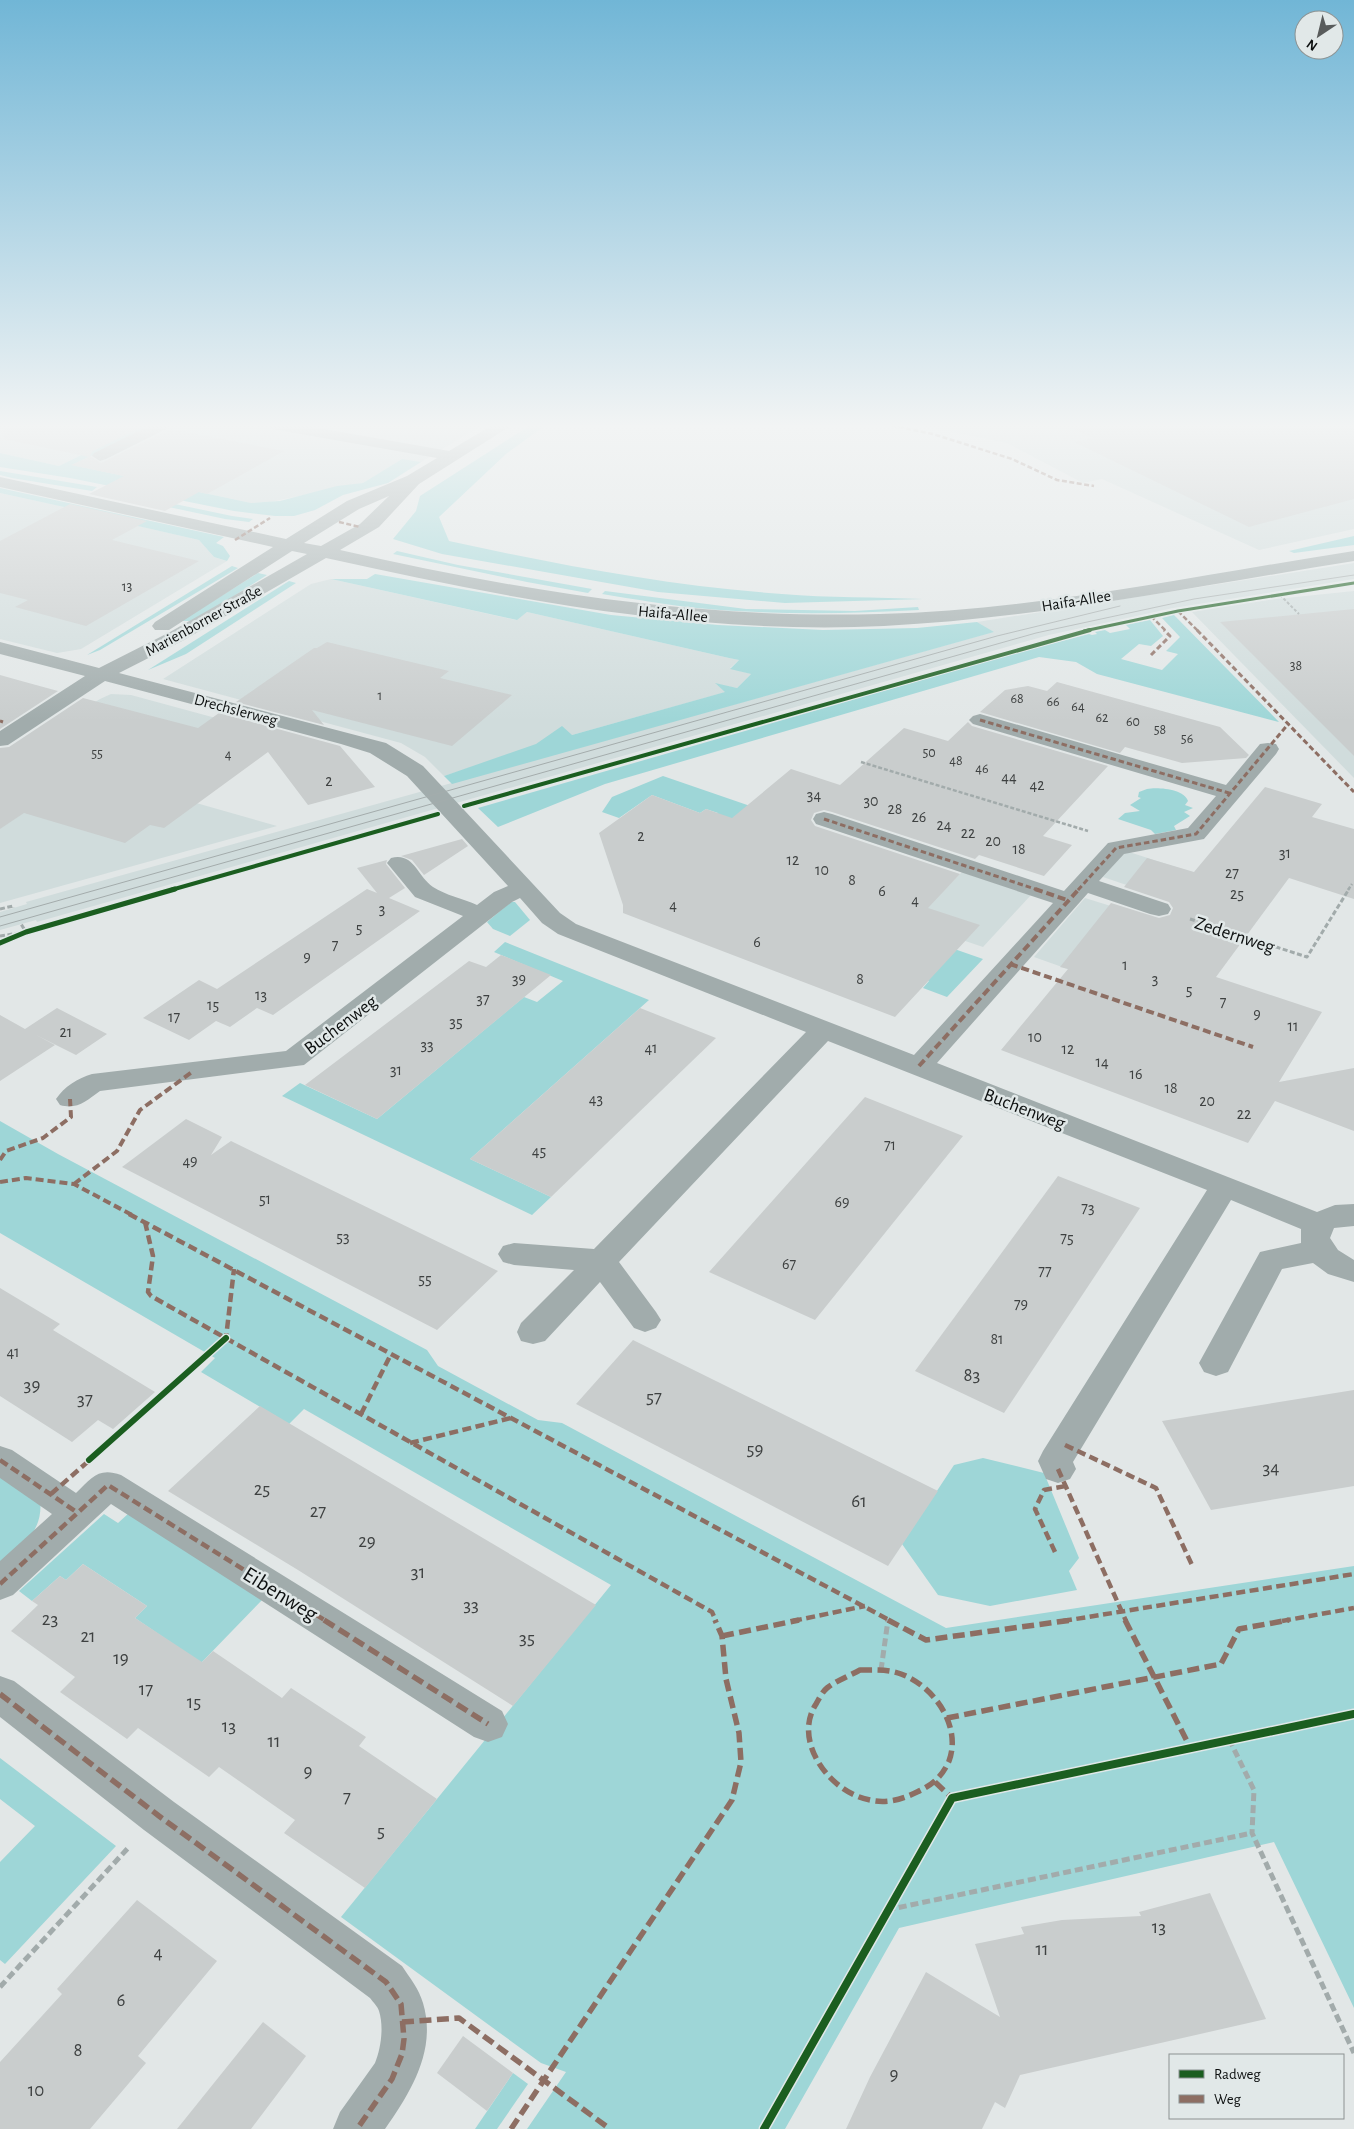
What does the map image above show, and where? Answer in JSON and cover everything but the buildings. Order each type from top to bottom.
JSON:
[{"type":"street","name":"Haifa-Allee","points":[[188,523],[424,574],[574,602],[690,615],[814,621],[980,615],[1354,556]]},
{"type":"street","name":"Marienborner Straße","points":[[0,740],[104,672],[166,622],[322,523]]},
{"type":"street","name":"Marienborner Straße","points":[[104,672],[177,636],[324,553],[372,523]]},
{"type":"street","name":"Drechslerweg","points":[[0,648],[104,672],[378,748],[415,771],[452,810]]},
{"type":"street","points":[[980,720],[1229,793]]},
{"type":"street","points":[[919,1066],[1074,892],[1116,848],[1130,844],[1196,834],[1268,749]]},
{"type":"street","name":"Buchenweg","points":[[452,810],[556,924],[1225,1186],[1318,1238],[1338,1265],[1354,1271]]},
{"type":"street","points":[[824,819],[1074,892],[1159,909]]},
{"type":"street","points":[[399,864],[424,892],[481,915]]},
{"type":"street","name":"Buchenweg","points":[[70,1099],[92,1083],[294,1059],[504,897],[522,888]]},
{"type":"street","points":[[533,1332],[824,1029]]},
{"type":"street","points":[[1058,1469],[1055,1461],[1225,1186]]},
{"type":"street","points":[[1216,1363],[1271,1260],[1318,1238],[1324,1219],[1333,1216],[1354,1215]]},
{"type":"street","points":[[514,1254],[601,1261],[644,1320]]},
{"type":"street","points":[[0,1460],[78,1513]]},
{"type":"street","name":"Eibenweg","points":[[0,1584],[108,1485],[186,1532],[488,1724]]},
{"type":"street","points":[[0,1694],[158,1816],[386,1982],[401,2004],[404,2039],[402,2054],[392,2079],[357,2129]]},
{"type":"path","points":[[1279,595],[1299,614]]},
{"type":"path","points":[[861,762],[1130,844]]},
{"type":"path","points":[[0,909],[13,906],[13,908]]},
{"type":"path","points":[[0,936],[26,932],[21,924]]},
{"type":"path","points":[[881,1670],[888,1619]]},
{"type":"path","points":[[1229,1739],[1254,1790],[1252,1833],[1354,2053]]},
{"type":"path","points":[[0,1987],[158,1816]]},
{"type":"path","points":[[887,1910],[1252,1833]]},
{"type":"shaded area","points":[[0,523],[127,523],[199,540],[214,557],[227,561],[81,649],[57,653],[0,639]]},
{"type":"shaded area","points":[[126,523],[162,523],[224,537],[216,543],[223,546],[230,556],[227,561],[214,557],[199,540]]},
{"type":"shaded area","points":[[406,523],[442,523],[449,541],[615,574],[698,586],[800,595],[923,599],[785,603],[658,592],[442,554],[393,539]]},
{"type":"shaded area","points":[[1200,523],[1354,523],[1354,529],[1259,550]]},
{"type":"shaded area","points":[[1354,536],[1354,545],[1294,553],[1289,551]]},
{"type":"shaded area","points":[[397,551],[458,565],[592,589],[588,593],[527,582],[393,554]]},
{"type":"shaded area","points":[[1354,563],[1354,579],[1173,608],[1049,635],[37,922],[36,920],[0,930],[0,912],[27,904],[26,902],[993,632],[977,622]]},
{"type":"shaded area","points":[[232,566],[238,568],[100,650],[87,655]]},
{"type":"shaded area","points":[[258,573],[267,575],[194,621],[181,621]]},
{"type":"shaded area","points":[[375,574],[611,615],[718,625],[823,630],[917,628],[977,622],[994,632],[452,784],[444,776],[536,744],[562,726],[572,735],[725,692],[715,683],[737,688],[751,674],[730,669],[739,660],[527,612],[517,620],[331,579],[367,579]]},
{"type":"shaded area","points":[[331,579],[516,620],[527,612],[739,660],[730,668],[751,674],[737,688],[716,684],[726,692],[572,735],[444,776],[425,757],[401,743],[163,679],[311,584]]},
{"type":"shaded area","points":[[289,581],[296,583],[186,654],[148,670]]},
{"type":"shaded area","points":[[605,591],[746,609],[855,611],[918,607],[919,610],[808,613],[752,612],[697,608],[602,594]]},
{"type":"shaded area","points":[[1354,591],[1354,778],[1192,612],[1276,599]]},
{"type":"shaded area","points":[[1174,615],[1279,722],[1097,674],[1076,662],[1039,657],[605,784],[498,827],[478,808],[1005,656],[1089,634],[1097,634],[1095,632],[1105,630],[1110,633],[1130,629],[1126,625],[1150,620],[1163,636],[1151,646],[1139,644],[1121,659],[1162,670],[1178,654],[1166,651],[1180,637],[1162,618]]},
{"type":"shaded area","points":[[111,694],[131,695],[223,720],[133,785],[277,826],[0,903],[0,762]]},
{"type":"shaded area","points":[[663,776],[788,819],[728,870],[983,959],[947,997],[923,988],[929,981],[896,969],[900,964],[876,951],[867,961],[791,932],[795,927],[784,923],[787,919],[775,915],[765,923],[728,909],[722,914],[708,909],[713,904],[699,899],[692,904],[674,897],[672,892],[681,890],[673,869],[688,867],[684,856],[670,858],[667,850],[681,848],[679,842],[687,840],[685,834],[672,836],[668,827],[706,823],[718,813],[706,809],[700,813],[652,795],[619,818],[602,812],[612,797]]},
{"type":"shaded area","points":[[1157,788],[1176,791],[1186,797],[1188,801],[1185,805],[1193,808],[1184,812],[1190,816],[1174,826],[1176,830],[1155,834],[1151,830],[1118,819],[1125,813],[1140,811],[1130,805],[1141,798],[1138,797],[1139,792]]},
{"type":"shaded area","points":[[1126,851],[1185,870],[1162,897],[1103,877]]},
{"type":"shaded area","points":[[962,872],[1031,895],[983,947],[912,923]]},
{"type":"shaded area","points":[[1085,898],[1143,916],[1093,978],[1034,957]]},
{"type":"shaded area","points":[[511,902],[515,902],[530,920],[510,936],[493,929],[487,922]]},
{"type":"shaded area","points":[[505,942],[649,1000],[470,1159],[551,1197],[532,1215],[282,1096],[300,1083],[377,1119],[524,997],[537,1002],[563,981],[494,952]]},
{"type":"shaded area","points":[[0,1121],[58,1154],[427,1350],[438,1366],[538,1420],[562,1423],[946,1628],[1354,1566],[1354,2008],[1274,1842],[899,1928],[785,2129],[527,2129],[566,2072],[541,2063],[341,1917],[611,1585],[304,1409],[289,1424],[201,1372],[215,1358],[0,1233]]},
{"type":"shaded area","points":[[983,1458],[1044,1473],[1079,1558],[1069,1571],[1077,1590],[990,1606],[938,1595],[902,1544],[954,1465]]},
{"type":"shaded area","points":[[0,1470],[40,1499],[40,1510],[39,1520],[30,1537],[0,1566]]},
{"type":"shaded area","points":[[129,1513],[263,1599],[201,1663],[135,1618],[147,1606],[83,1564],[66,1580],[60,1576],[32,1601],[19,1591],[104,1514],[118,1523]]},
{"type":"shaded area","points":[[0,1758],[116,1846],[5,1964],[0,1960],[0,1862],[35,1826],[0,1799]]},
{"type":"shaded area","points":[[513,2073],[528,2084],[497,2129],[475,2129]]},
{"type":"tram line","points":[[0,926],[1036,633],[1194,599],[1354,575]]},
{"type":"tram line","points":[[0,917],[997,636],[1120,606]]},
{"type":"marked path","points":[[235,540],[261,523]]},
{"type":"marked path","points":[[345,523],[360,527]]},
{"type":"marked path","points":[[1178,611],[1354,792]]},
{"type":"marked path","points":[[1151,616],[1170,636],[1151,655]]},
{"type":"marked path","points":[[980,720],[1229,793]]},
{"type":"marked path","points":[[919,1066],[1116,848],[1196,834],[1289,723]]},
{"type":"marked path","points":[[824,819],[1067,900]]},
{"type":"marked path","points":[[1010,964],[1253,1047]]},
{"type":"marked path","points":[[74,1184],[117,1151],[140,1110],[192,1072]]},
{"type":"marked path","points":[[0,1160],[6,1151],[43,1138],[71,1117],[70,1099]]},
{"type":"marked path","points":[[0,1182],[26,1178],[74,1184],[926,1640],[1122,1613],[1354,1574]]},
{"type":"marked path","points":[[145,1222],[153,1256],[148,1292],[151,1296],[712,1612],[722,1636],[726,1679],[739,1733],[741,1762],[732,1800],[511,2129]]},
{"type":"marked path","points":[[223,1341],[226,1338],[234,1269]]},
{"type":"marked path","points":[[361,1414],[391,1354]]},
{"type":"marked path","points":[[410,1443],[511,1418]]},
{"type":"marked path","points":[[1065,1445],[1156,1488],[1192,1565]]},
{"type":"marked path","points":[[51,1494],[92,1458]]},
{"type":"marked path","points":[[0,1460],[78,1513]]},
{"type":"marked path","points":[[1058,1469],[1122,1613],[1190,1747]]},
{"type":"marked path","points":[[0,1584],[108,1485],[186,1532],[488,1724]]},
{"type":"marked path","points":[[1055,1552],[1035,1509],[1044,1490],[1066,1486]]},
{"type":"marked path","points":[[722,1636],[865,1606]]},
{"type":"marked path","points":[[947,1718],[1221,1664],[1239,1629],[1354,1608]]},
{"type":"marked path","points":[[860,1670],[892,1671],[917,1682],[941,1706],[948,1722],[952,1738],[951,1755],[945,1770],[933,1784],[901,1800],[870,1800],[842,1788],[821,1767],[809,1741],[810,1714],[826,1689],[860,1670]]},
{"type":"marked path","points":[[0,1694],[159,1816],[386,1982],[401,2004],[404,2039],[402,2054],[392,2079],[357,2129]]},
{"type":"marked path","points":[[935,1782],[952,1798]]},
{"type":"marked path","points":[[402,2022],[459,2018],[610,2129]]},
{"type":"cycle path","points":[[464,806],[1076,633],[1178,611],[1354,583]]},
{"type":"cycle path","points":[[0,943],[26,932],[438,814]]},
{"type":"cycle path","points":[[89,1460],[226,1338]]},
{"type":"cycle path","points":[[764,2129],[952,1798],[1354,1714]]}]
